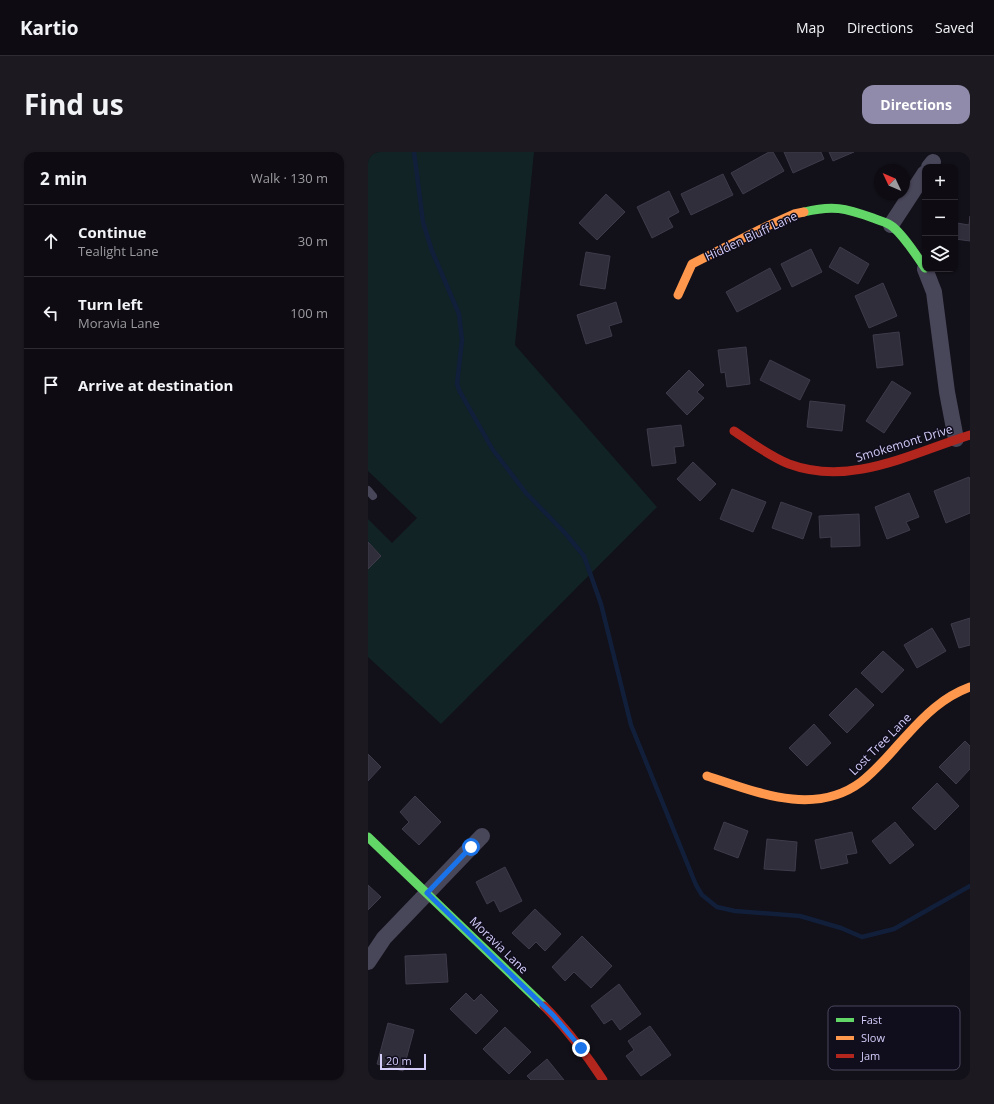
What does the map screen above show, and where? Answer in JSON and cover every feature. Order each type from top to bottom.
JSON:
[{"type":"street","points":[[891,225],[922,178]]},
{"type":"street","name":"Hidden Bluff Lane","points":[[678,295],[692,264],[794,214],[819,208],[834,207],[848,209],[891,225],[904,238],[922,264]]},
{"type":"street","name":"Hidden Bluff Lane","points":[[926,272],[934,292],[947,392],[963,437]]},
{"type":"street","name":"Smokemont Drive","points":[[734,431],[773,456],[790,464],[809,470],[835,472],[867,469],[963,437]]},
{"type":"street","name":"Lost Tree Lane","points":[[707,776],[780,799],[800,801],[819,800],[836,795],[853,787],[866,778],[926,714],[941,701],[956,692],[970,687]]},
{"type":"street","points":[[368,962],[384,938],[482,836]]},
{"type":"street","name":"Moravia Lane","points":[[368,837],[553,1015],[590,1060],[603,1080]]},
{"type":"shaded area","points":[[368,152],[534,152],[515,345],[657,507],[441,724],[368,657],[368,569],[381,556],[368,542],[368,519],[392,543],[417,518],[368,471]]},
{"type":"building","points":[[769,152],[773,152],[784,171],[743,194],[731,173]]},
{"type":"building","points":[[784,152],[821,152],[824,159],[793,173]]},
{"type":"building","points":[[829,152],[854,152],[833,161]]},
{"type":"building","points":[[723,174],[733,195],[691,215],[681,194]]},
{"type":"building","points":[[669,191],[679,212],[668,218],[673,227],[652,238],[637,207]]},
{"type":"building","points":[[606,194],[625,212],[597,240],[579,223]]},
{"type":"building","points":[[970,216],[970,241],[958,239],[958,223],[969,225]]},
{"type":"building","points":[[840,247],[869,264],[858,284],[829,267]]},
{"type":"building","points":[[811,249],[822,272],[792,287],[781,264]]},
{"type":"building","points":[[586,252],[610,256],[605,289],[580,285]]},
{"type":"building","points":[[770,268],[781,289],[737,312],[726,292]]},
{"type":"building","points":[[883,283],[897,316],[869,328],[855,296]]},
{"type":"building","points":[[616,302],[622,322],[609,326],[612,336],[586,344],[577,315]]},
{"type":"building","points":[[899,332],[903,365],[877,368],[873,335]]},
{"type":"building","points":[[746,347],[750,384],[727,387],[725,372],[721,373],[718,350]]},
{"type":"building","points":[[770,360],[810,380],[800,400],[760,380]]},
{"type":"building","points":[[689,370],[704,385],[697,392],[704,398],[687,415],[666,393]]},
{"type":"building","points":[[892,381],[911,393],[884,433],[866,421]]},
{"type":"building","points":[[810,401],[845,405],[842,431],[807,427]]},
{"type":"building","points":[[681,425],[684,446],[674,447],[676,463],[652,466],[647,429]]},
{"type":"building","points":[[693,462],[716,484],[700,501],[677,479]]},
{"type":"building","points":[[969,477],[970,513],[946,523],[934,491]]},
{"type":"building","points":[[732,489],[766,502],[753,532],[720,519]]},
{"type":"building","points":[[909,493],[919,517],[906,522],[910,530],[887,539],[875,507]]},
{"type":"building","points":[[781,502],[812,513],[803,539],[772,528]]},
{"type":"building","points":[[859,514],[860,546],[831,547],[831,537],[820,538],[819,516]]},
{"type":"building","points":[[368,542],[381,556],[368,569]]},
{"type":"building","points":[[970,618],[970,645],[959,648],[951,624]]},
{"type":"building","points":[[932,628],[946,651],[917,668],[904,645]]},
{"type":"building","points":[[883,651],[904,670],[882,693],[861,673]]},
{"type":"building","points":[[856,688],[874,705],[847,733],[829,715]]},
{"type":"building","points":[[814,724],[831,743],[807,766],[789,748]]},
{"type":"building","points":[[965,741],[970,746],[970,769],[956,784],[939,767]]},
{"type":"building","points":[[368,754],[381,767],[368,781]]},
{"type":"building","points":[[937,783],[959,806],[935,830],[912,808]]},
{"type":"building","points":[[415,796],[441,822],[419,845],[402,829],[409,822],[400,812]]},
{"type":"building","points":[[724,822],[748,831],[738,858],[714,849]]},
{"type":"building","points":[[895,822],[914,845],[890,864],[872,841]]},
{"type":"building","points":[[852,832],[857,853],[846,855],[848,863],[821,869],[815,840]]},
{"type":"building","points":[[767,839],[797,842],[795,871],[764,869]]},
{"type":"building","points":[[505,867],[522,901],[500,912],[494,900],[487,904],[476,882]]},
{"type":"building","points":[[368,885],[381,897],[368,910]]},
{"type":"building","points":[[535,909],[561,934],[545,951],[536,942],[529,949],[512,933]]},
{"type":"building","points":[[582,936],[612,966],[591,988],[574,972],[565,981],[552,967]]},
{"type":"building","points":[[446,954],[448,982],[406,984],[405,956]]},
{"type":"building","points":[[619,984],[641,1014],[620,1030],[612,1019],[604,1024],[591,1006]]},
{"type":"building","points":[[466,993],[474,1001],[481,994],[498,1011],[476,1034],[450,1009]]},
{"type":"building","points":[[388,1023],[414,1030],[403,1071],[377,1064]]},
{"type":"building","points":[[650,1026],[671,1055],[641,1076],[626,1056],[634,1050],[628,1041]]},
{"type":"building","points":[[505,1027],[531,1052],[509,1074],[483,1049]]},
{"type":"building","points":[[547,1059],[564,1080],[531,1080],[527,1076]]},
{"type":"waterway","points":[[414,152],[423,222],[432,251],[459,314],[462,340],[457,384],[460,392],[493,450],[526,493],[565,533],[584,556],[601,604],[631,725],[696,885],[702,895],[717,907],[735,911],[800,916],[841,928],[862,937],[894,929],[970,886]]},
{"type":"traffic: fast","points":[[804,212],[831,208],[847,210],[889,224],[902,236],[922,264]]},
{"type":"traffic: fast","points":[[368,837],[544,1006]]},
{"type":"traffic: slow","points":[[678,295],[692,264],[761,229],[794,214],[804,212]]},
{"type":"traffic: slow","points":[[707,776],[745,789],[785,798],[805,800],[824,798],[843,792],[861,782],[873,772],[913,728],[935,707],[951,696],[970,687]]},
{"type":"traffic: jam","points":[[734,431],[768,453],[789,464],[812,470],[835,472],[858,470],[881,465],[970,435]]},
{"type":"traffic: jam","points":[[544,1006],[560,1023],[603,1080]]},
{"type":"route","points":[[471,847],[427,893],[553,1015],[581,1048]]}]
